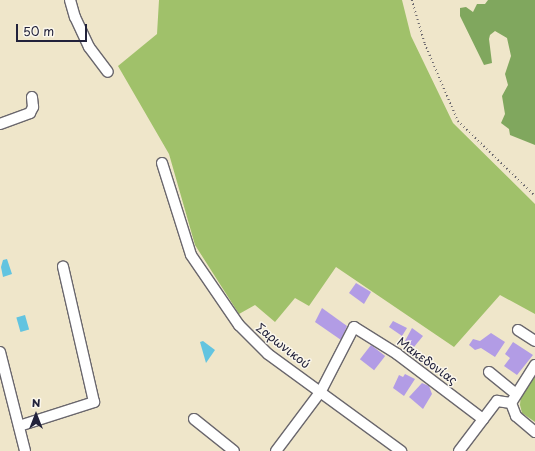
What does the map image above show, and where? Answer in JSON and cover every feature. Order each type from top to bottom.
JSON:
[{"type":"street","points":[[70,0],[75,17],[89,47],[108,72]]},
{"type":"street","points":[[0,124],[30,113],[33,107],[32,96]]},
{"type":"street","name":"Σαρωνικού","points":[[162,163],[191,255],[239,325],[268,354],[321,391],[401,451]]},
{"type":"street","points":[[19,426],[94,402],[63,267]]},
{"type":"street","name":"Μακεδονίας","points":[[321,391],[354,327],[397,354],[483,419]]},
{"type":"street","points":[[518,330],[535,341]]},
{"type":"street","points":[[0,352],[25,451]]},
{"type":"street","points":[[535,365],[515,393],[511,403],[516,416],[535,432]]},
{"type":"street","points":[[489,372],[515,393]]},
{"type":"street","points":[[276,451],[321,391]]},
{"type":"street","points":[[459,451],[497,401],[511,403]]},
{"type":"street","points":[[194,419],[234,451]]},
{"type":"path","points":[[412,0],[425,44],[458,121],[535,196]]},
{"type":"green space","points":[[159,0],[402,0],[411,36],[453,123],[535,204],[535,314],[500,295],[454,347],[336,267],[309,306],[295,298],[275,322],[255,305],[239,314],[195,245],[169,154],[118,66],[157,34]]},
{"type":"green space","points":[[488,0],[535,0],[535,145],[510,135],[509,129],[501,123],[505,114],[502,96],[508,85],[505,74],[511,56],[507,38],[495,31],[490,35],[489,39],[492,63],[484,65],[460,16],[460,8],[466,7],[473,12],[477,4],[485,4]]},
{"type":"green space","points":[[535,376],[535,422],[522,413],[520,405],[521,394]]},
{"type":"water","points":[[7,259],[12,274],[3,277],[1,267],[3,260]]},
{"type":"water","points":[[25,315],[29,329],[20,332],[16,317]]},
{"type":"water","points":[[203,341],[215,350],[206,363],[200,342]]},
{"type":"building","points":[[356,283],[371,292],[364,304],[349,293]]},
{"type":"building","points":[[322,308],[347,326],[341,340],[315,322]]},
{"type":"building","points":[[393,321],[407,328],[402,336],[389,327]]},
{"type":"building","points":[[412,328],[423,336],[414,347],[405,341]]},
{"type":"building","points":[[491,333],[505,342],[495,357],[481,348],[475,350],[469,345],[473,339],[480,341]]},
{"type":"building","points":[[513,342],[533,355],[517,375],[504,366],[510,358],[505,354]]},
{"type":"building","points":[[371,345],[385,356],[374,370],[360,359]]},
{"type":"building","points":[[405,374],[415,379],[404,396],[393,388],[399,375],[403,377]]},
{"type":"building","points":[[422,383],[429,386],[432,394],[423,409],[409,397]]}]
